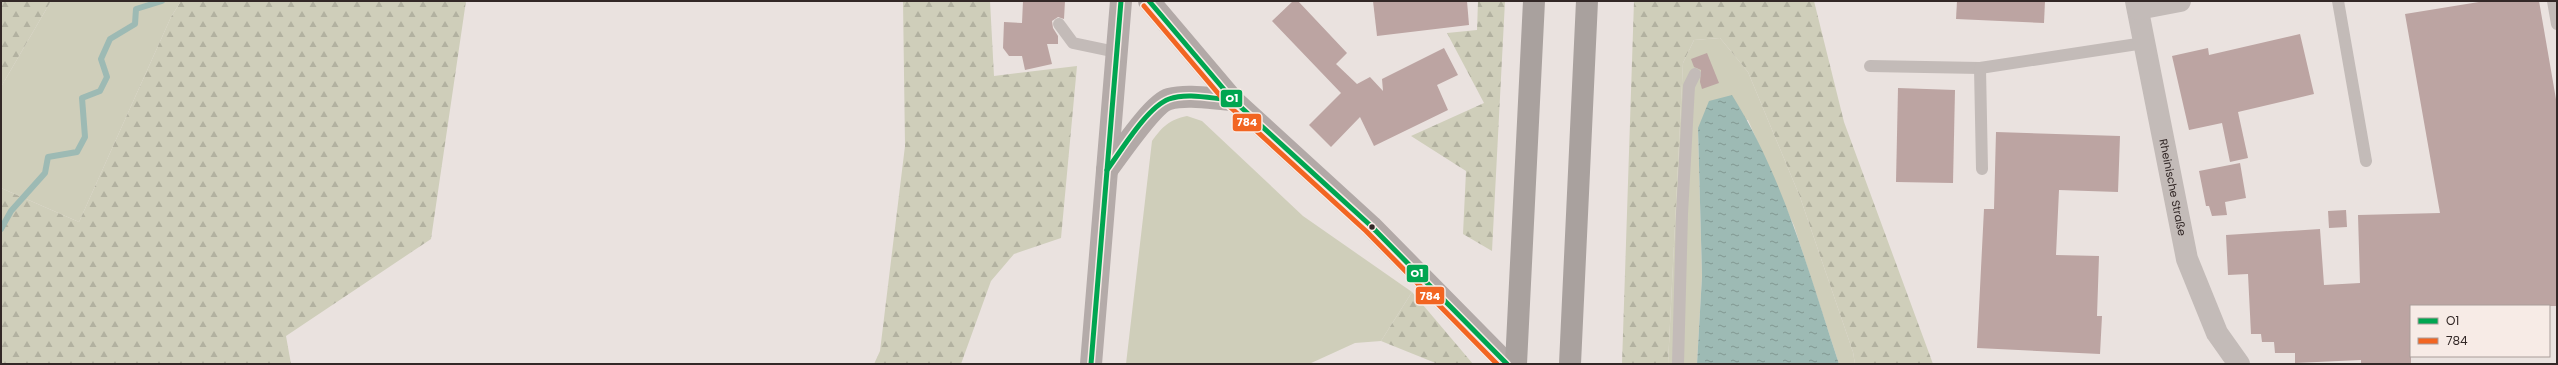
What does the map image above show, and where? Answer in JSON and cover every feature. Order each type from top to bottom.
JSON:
[{"type":"highway","points":[[1516,364],[1534,1]]},
{"type":"highway","points":[[1570,364],[1587,1]]},
{"type":"main road","points":[[1091,364],[1121,1]]},
{"type":"main road","points":[[1149,1],[1233,100],[1371,226],[1508,364]]},
{"type":"main road","points":[[1107,170],[1139,127],[1167,99],[1180,97],[1233,100]]},
{"type":"street","points":[[2137,5],[2180,1]]},
{"type":"street","name":"Rheinische Straße","points":[[2137,5],[2187,259],[2217,333],[2239,364]]},
{"type":"lane","points":[[2338,1],[2366,161]]},
{"type":"lane","points":[[2553,1],[2557,24]]},
{"type":"lane","points":[[1059,24],[1073,43],[1116,52]]},
{"type":"lane","points":[[1870,66],[1980,68],[2144,43]]},
{"type":"lane","points":[[1980,68],[1982,169]]},
{"type":"lane","points":[[1678,364],[1682,206],[1689,86],[1695,74]]},
{"type":"green space","points":[[1,1],[51,1],[1,87]]},
{"type":"green space","points":[[51,1],[181,1],[171,17],[79,222],[1,188],[1,87]]},
{"type":"green space","points":[[181,1],[466,1],[431,239],[286,336],[291,364],[1,364],[1,188],[79,222],[171,17]]},
{"type":"green space","points":[[903,1],[990,1],[994,76],[1077,66],[1061,238],[1014,254],[991,281],[961,364],[874,364],[880,351],[905,146]]},
{"type":"green space","points":[[1478,1],[1505,1],[1492,251],[1463,234],[1466,171],[1411,136],[1484,103],[1447,33],[1477,30]]},
{"type":"green space","points":[[1634,1],[1814,1],[1844,122],[1933,364],[1855,364],[1853,352],[1800,197],[1748,72],[1720,38],[1694,40],[1683,63],[1668,364],[1622,364]]},
{"type":"green space","points":[[1720,38],[1748,72],[1800,197],[1853,352],[1855,364],[1839,364],[1794,226],[1748,120],[1698,128],[1702,276],[1697,364],[1668,364],[1683,63],[1694,40]]},
{"type":"green space","points":[[1187,116],[1202,121],[1303,216],[1412,292],[1381,341],[1355,343],[1309,364],[1126,364],[1152,141],[1167,124],[1175,119]]},
{"type":"green space","points":[[1412,292],[1473,364],[1438,364],[1381,341]]},
{"type":"water","points":[[1732,95],[1766,158],[1780,192],[1805,260],[1839,364],[1697,364],[1702,276],[1698,128],[1709,101]]},
{"type":"building","points":[[1023,1],[1065,1],[1064,19],[1058,17],[1052,21],[1053,28],[1058,36],[1058,44],[1047,44],[1052,64],[1025,70],[1022,56],[1009,56],[1003,48],[1004,22],[1022,23]]},
{"type":"building","points":[[1293,1],[1298,1],[1347,53],[1336,64],[1357,84],[1370,77],[1383,91],[1382,79],[1444,48],[1458,75],[1437,85],[1448,110],[1374,146],[1360,117],[1331,147],[1309,125],[1341,93],[1272,21]]},
{"type":"building","points":[[1373,1],[1467,1],[1469,25],[1377,36]]},
{"type":"building","points":[[1957,1],[2045,1],[2044,23],[1956,19]]},
{"type":"building","points":[[2485,1],[2539,1],[2557,105],[2557,306],[2410,305],[2411,364],[2361,364],[2361,360],[2295,363],[2295,353],[2275,353],[2274,342],[2262,342],[2261,334],[2251,334],[2248,274],[2228,275],[2226,235],[2320,229],[2324,285],[2360,283],[2358,215],[2440,213],[2405,14]]},
{"type":"building","points":[[2300,34],[2314,94],[2238,112],[2248,158],[2230,162],[2222,123],[2189,130],[2172,56],[2208,48],[2209,55]]},
{"type":"building","points":[[1707,53],[1719,83],[1702,89],[1700,82],[1701,70],[1694,67],[1691,59]]},
{"type":"building","points":[[1898,88],[1955,90],[1953,183],[1896,182]]},
{"type":"building","points":[[1996,132],[2120,136],[2118,192],[2059,190],[2056,255],[2099,256],[2097,316],[2102,316],[2100,354],[1977,348],[1984,209],[1994,209]]},
{"type":"building","points":[[2240,163],[2246,198],[2225,202],[2227,215],[2212,216],[2209,206],[2206,206],[2199,171]]},
{"type":"building","points":[[2346,210],[2347,227],[2329,228],[2328,211]]},
{"type":"waterway","points":[[1,229],[11,211],[45,173],[48,157],[77,152],[85,137],[82,98],[100,91],[107,77],[101,59],[110,39],[135,24],[136,9],[162,1]]},
{"type":"transit line","name":"O1","points":[[1091,364],[1121,1]]},
{"type":"transit line","name":"O1","points":[[1149,1],[1233,100],[1371,226],[1507,364]]},
{"type":"transit line","name":"784","points":[[1144,6],[1228,105],[1366,231],[1497,364]]},
{"type":"transit line","name":"O1","points":[[1107,170],[1143,120],[1152,111],[1169,99],[1184,96],[1201,96],[1233,100]]}]
